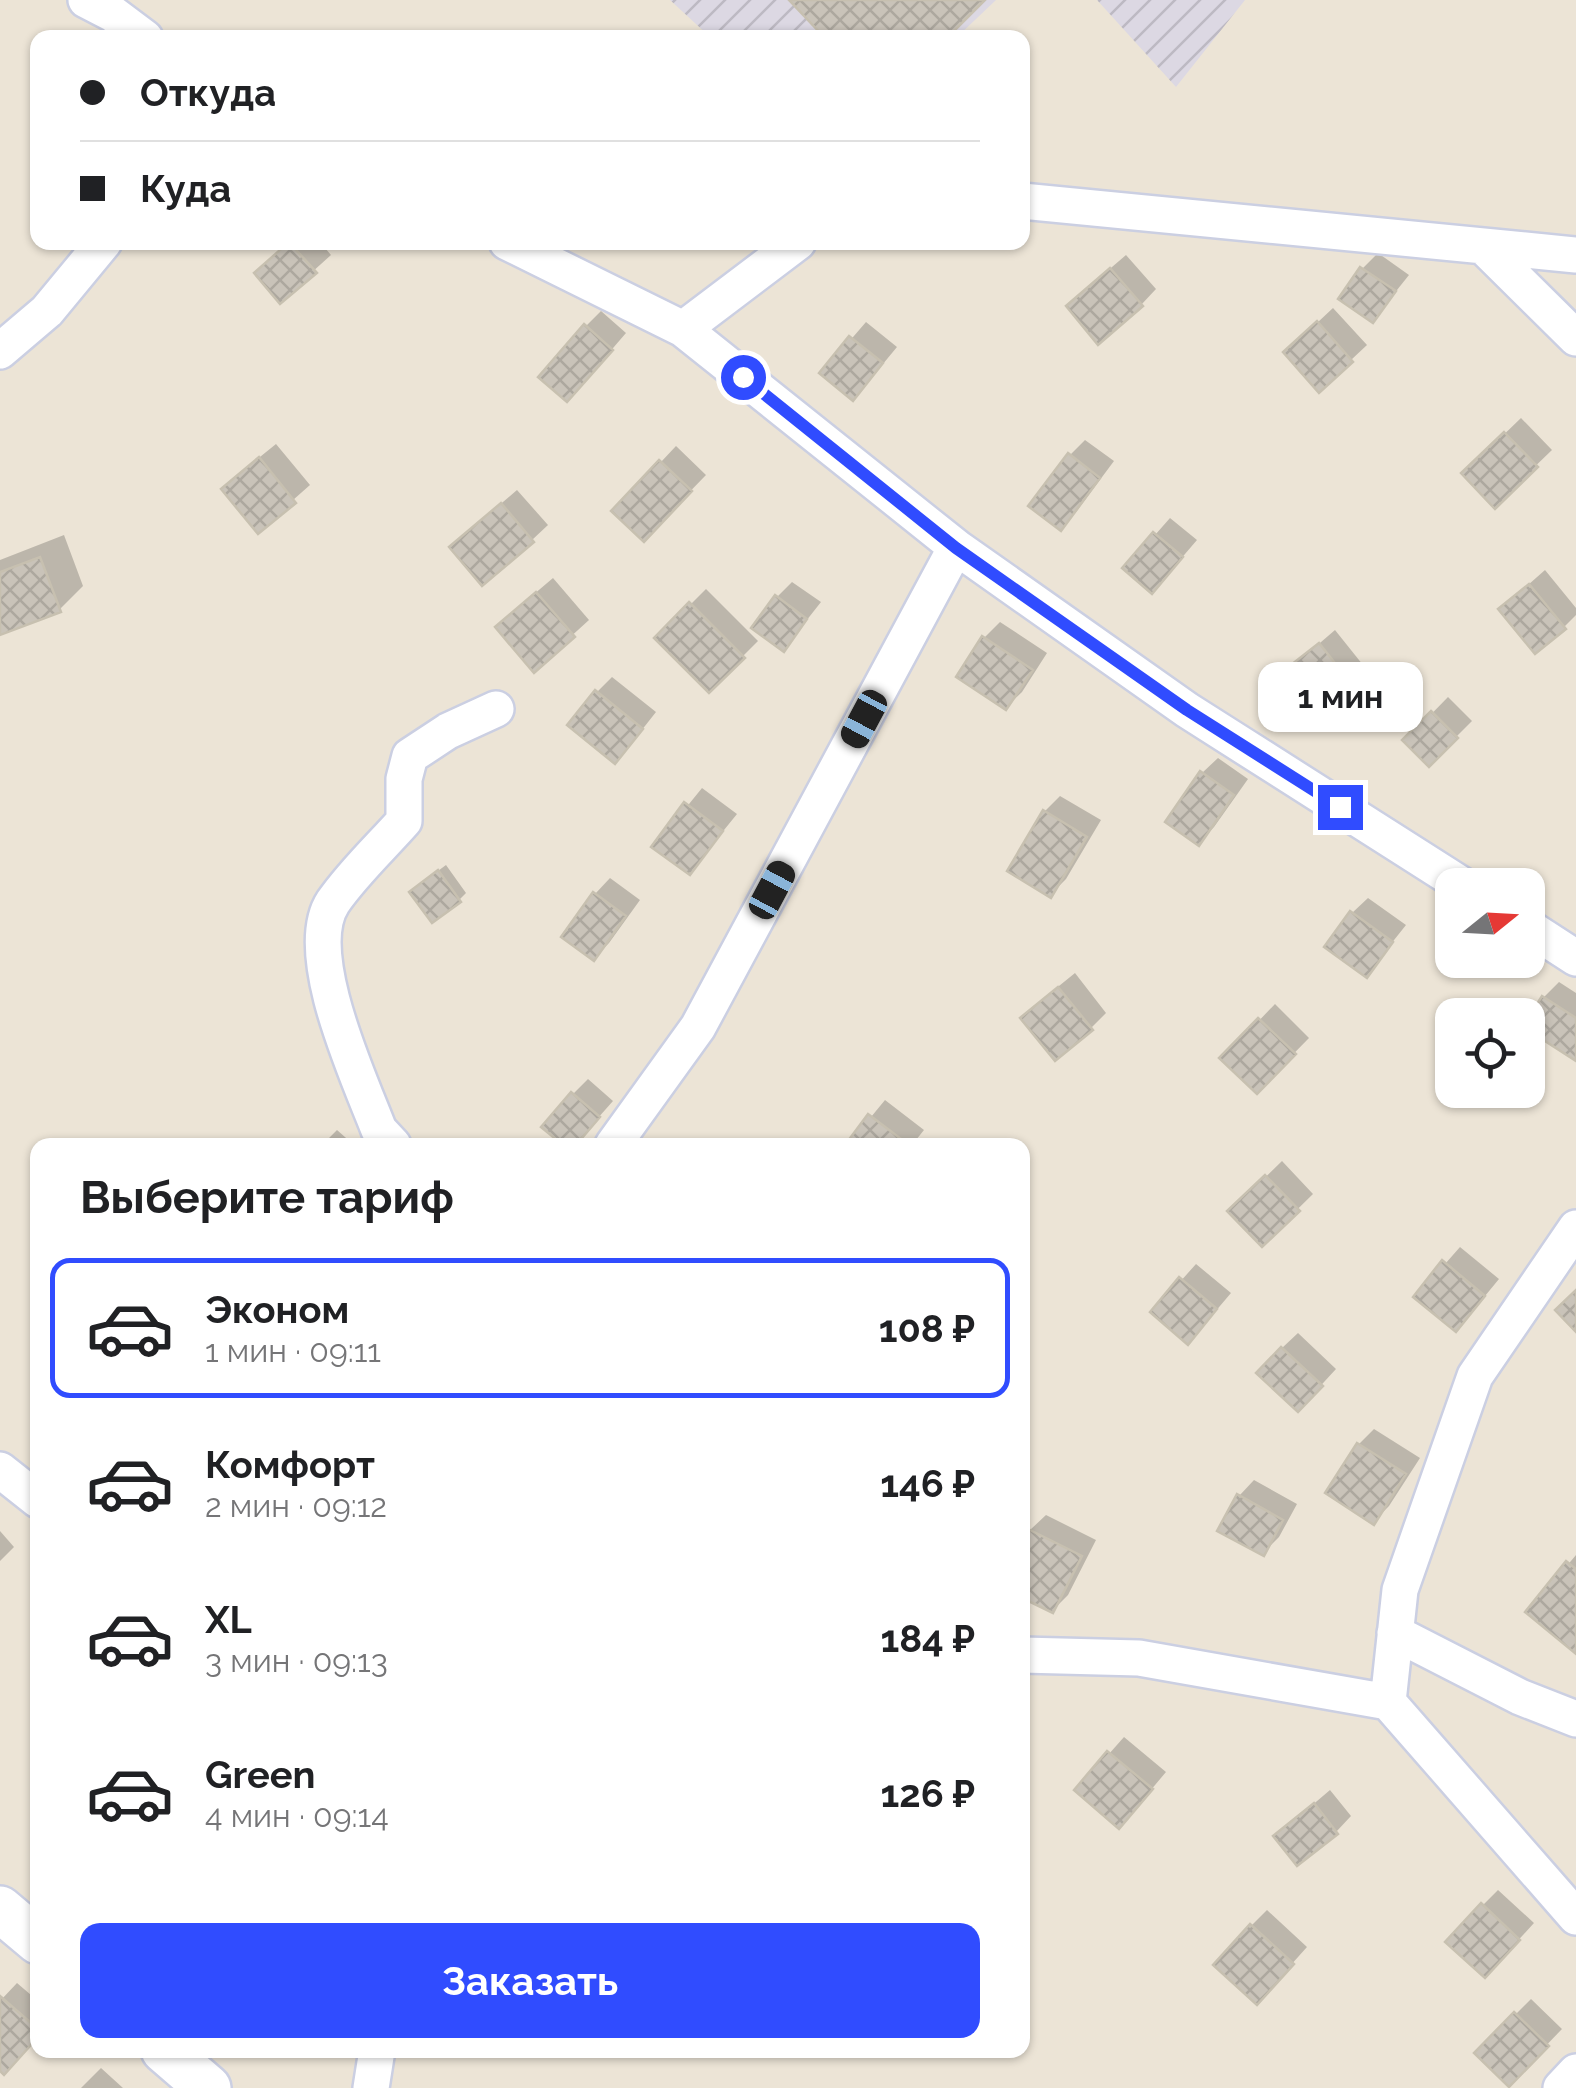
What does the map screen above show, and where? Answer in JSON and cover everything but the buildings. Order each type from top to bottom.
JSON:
[{"type":"street","points":[[86,0],[134,30]]},
{"type":"street","points":[[1030,203],[1576,255]]},
{"type":"street","points":[[1484,247],[1576,338]]},
{"type":"street","points":[[0,352],[48,312],[98,250]]},
{"type":"street","points":[[523,250],[682,329],[956,548],[1187,710],[1435,868]]},
{"type":"street","points":[[682,329],[787,250]]},
{"type":"street","points":[[618,1138],[698,1027],[956,548]]},
{"type":"street","points":[[387,1138],[379,1130],[334,1012],[321,945],[331,905],[404,821],[404,780],[410,756],[448,731],[496,709]]},
{"type":"street","points":[[1545,938],[1576,958]]},
{"type":"street","points":[[1388,1702],[1400,1590],[1474,1376],[1576,1228]]},
{"type":"street","points":[[0,1470],[30,1494]]},
{"type":"street","points":[[1395,1634],[1520,1697],[1576,1718]]},
{"type":"street","points":[[1030,1655],[1139,1658],[1388,1702],[1576,1916]]},
{"type":"street","points":[[0,1909],[30,1934]]},
{"type":"street","points":[[173,2058],[208,2088]]},
{"type":"street","points":[[372,2088],[375,2058]]},
{"type":"street","points":[[1561,2088],[1576,2072]]},
{"type":"shaded area","points":[[670,0],[996,0],[964,30],[702,30]]},
{"type":"shaded area","points":[[1097,0],[1245,0],[1176,87]]},
{"type":"route","points":[[743,377],[956,548],[1187,710],[1340,807]]}]
